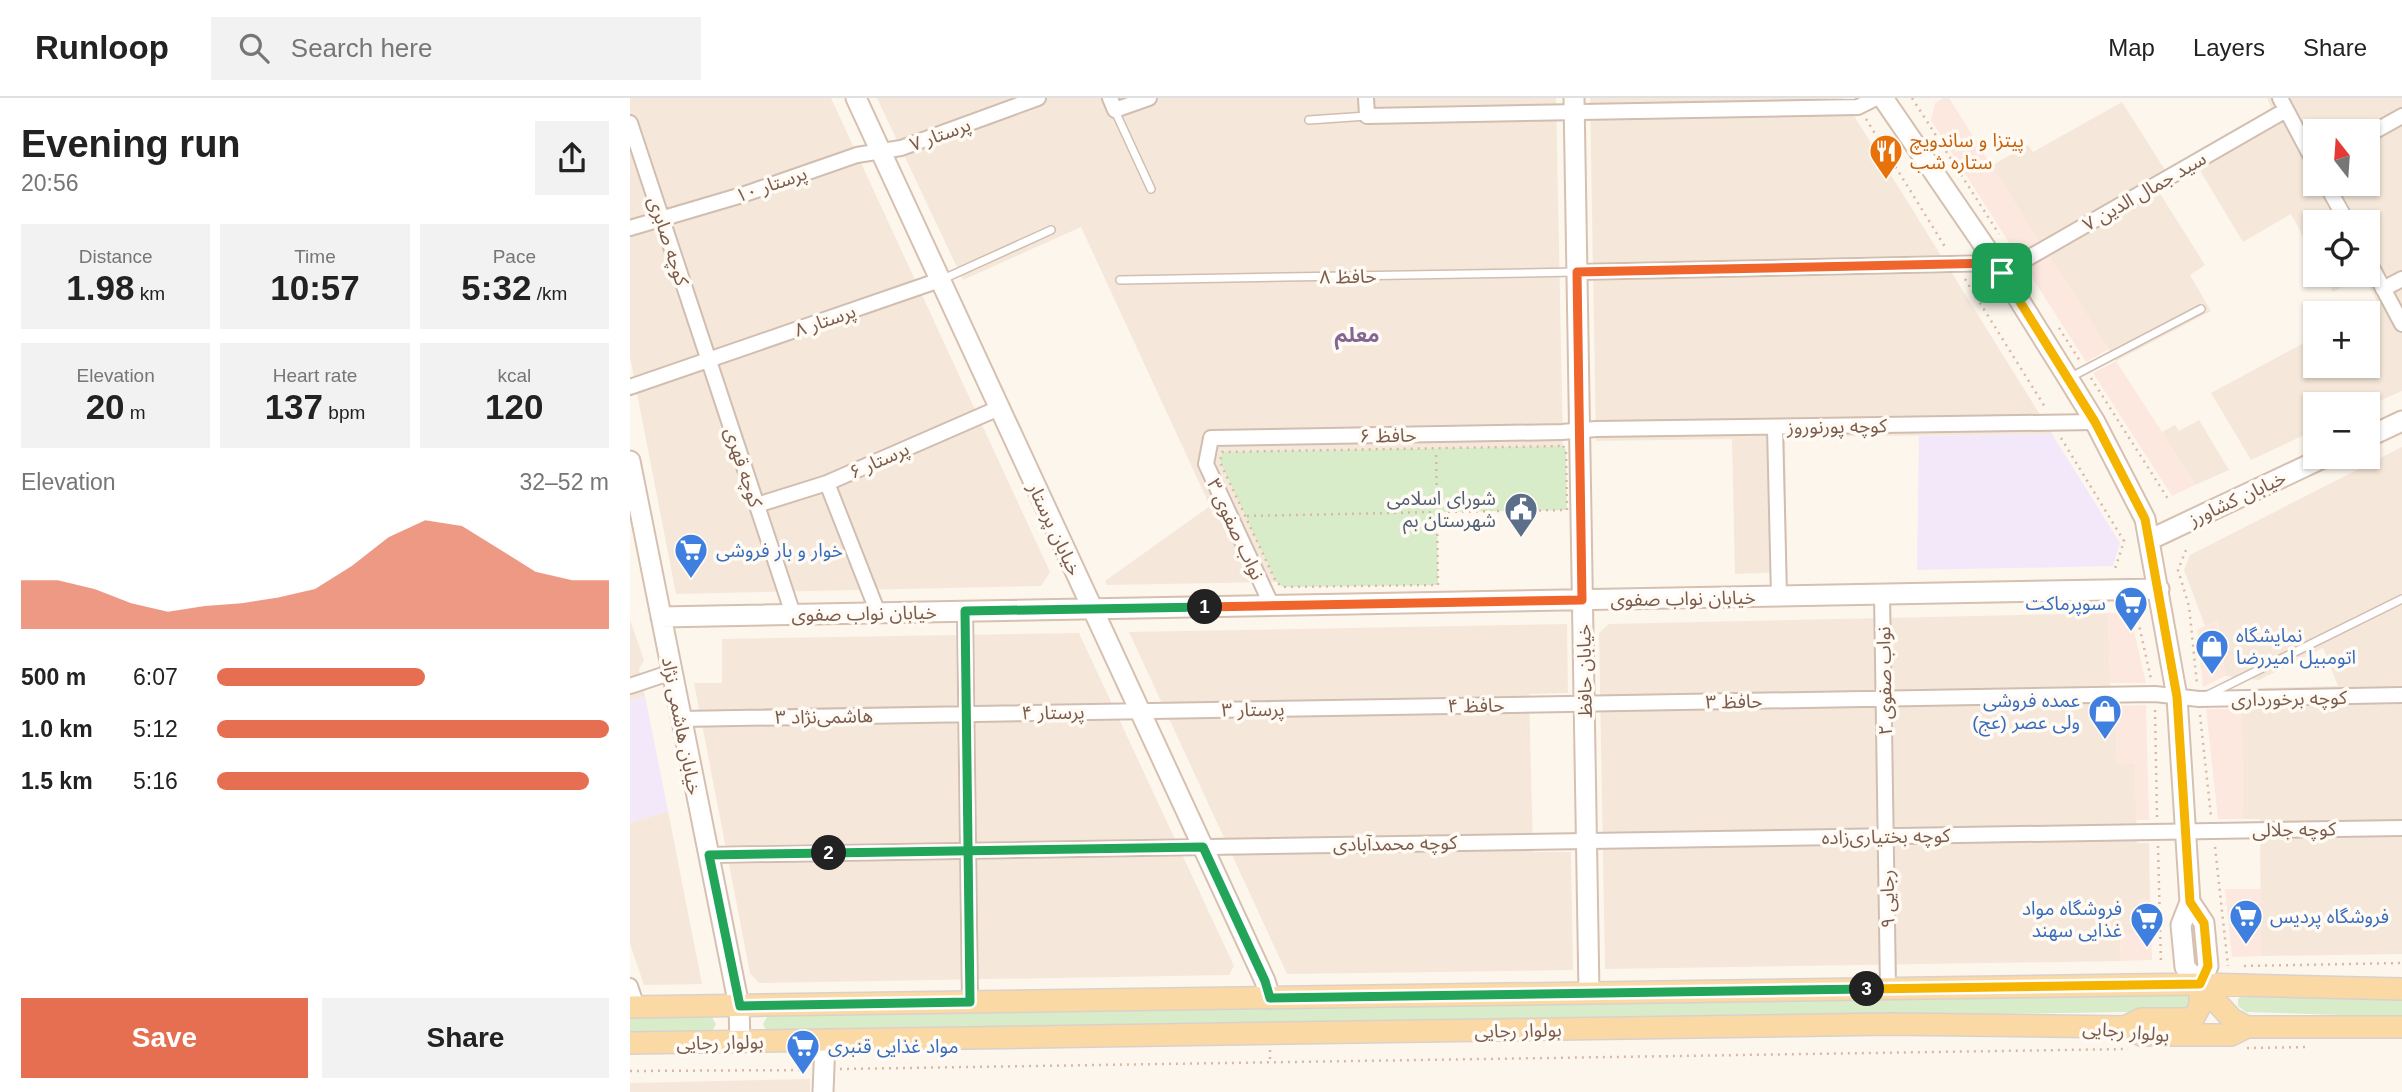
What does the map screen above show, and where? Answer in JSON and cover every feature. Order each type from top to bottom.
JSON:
[{"type":"main road","name":"بولوار رجایی","points":[[633,1007],[738,998],[970,1002],[2200,984],[2402,989]]},
{"type":"main road","points":[[2125,1027],[2141,1019],[2193,1019],[2200,1006],[2200,984]]},
{"type":"main road","points":[[2200,984],[2231,1019],[2247,1027]]},
{"type":"main road","points":[[1427,995],[1427,1032]]},
{"type":"main road","name":"بولوار رجایی","points":[[630,1043],[1889,1024],[2125,1027],[2141,1035],[2231,1035],[2247,1027],[2402,1027]]},
{"type":"street","name":"خیابان پرستار","points":[[856,98],[1265,981],[1270,998]]},
{"type":"street","name":"پرستار ۷","points":[[881,151],[901,148],[1038,98]]},
{"type":"street","points":[[1112,104],[1149,98]]},
{"type":"street","points":[[1366,98],[1367,116],[1574,105],[1858,107],[1876,98]]},
{"type":"street","points":[[1883,98],[1999,268],[2068,378],[2095,422],[2145,519],[2177,697],[2190,902],[2204,923],[2208,966],[2200,984]]},
{"type":"street","points":[[2283,104],[2303,142]]},
{"type":"street","name":"سید جمال الدین ۷","points":[[1999,268],[2283,104]]},
{"type":"street","name":"خیابان حافظ","points":[[1574,105],[1589,993]]},
{"type":"street","points":[[2380,128],[2402,116]]},
{"type":"street","name":"کوچه صابری","points":[[630,123],[709,360]]},
{"type":"street","name":"پرستار ۱۰","points":[[630,228],[742,195],[857,155],[881,151]]},
{"type":"street","points":[[1577,272],[1956,264],[1999,268]]},
{"type":"street","points":[[2383,289],[2402,279]]},
{"type":"street","name":"پرستار ۸","points":[[630,387],[940,280]]},
{"type":"street","points":[[2380,283],[2402,324]]},
{"type":"street","name":"کوچه قهری","points":[[709,360],[793,614]]},
{"type":"street","name":"پرستار ۶","points":[[757,505],[827,483],[999,408]]},
{"type":"street","points":[[2380,431],[2402,421]]},
{"type":"street","name":"کوچه پورنوروز","points":[[1579,432],[1596,429],[2095,422]]},
{"type":"street","points":[[1775,427],[1779,596]]},
{"type":"street","name":"حافظ ۶","points":[[1208,451],[1211,438],[1579,432]]},
{"type":"street","name":"نواب صفوی ۳","points":[[1208,451],[1206,464],[1272,606]]},
{"type":"street","name":"خیابان هاشمی نژاد","points":[[630,461],[634,498],[661,617],[738,998],[740,1042]]},
{"type":"street","name":"خیابان کشاورز","points":[[2149,540],[2303,467]]},
{"type":"street","points":[[827,483],[878,613]]},
{"type":"street","name":"خیابان نواب صفوی","points":[[661,617],[2159,589]]},
{"type":"street","name":"نواب صفوی ۲","points":[[1882,594],[1885,767]]},
{"type":"street","points":[[965,611],[970,1002]]},
{"type":"street","points":[[630,686],[672,672]]},
{"type":"street","name":"کوچه برخورداری","points":[[2155,694],[2199,699],[2402,695]]},
{"type":"street","name":"حافظ ۳","points":[[1585,704],[2155,694]]},
{"type":"street","name":"حافظ ۴","points":[[1367,707],[1585,704]]},
{"type":"street","name":"پرستار ۳","points":[[1140,710],[1367,707]]},
{"type":"street","name":"پرستار ۴","points":[[966,714],[1140,710]]},
{"type":"street","name":"هاشمی‌نژاد ۳","points":[[681,719],[966,714]]},
{"type":"street","name":"رجایی ۹","points":[[1885,767],[1888,988]]},
{"type":"street","name":"کوچه جلالی","points":[[2185,831],[2402,828]]},
{"type":"street","name":"کوچه بختیاری‌زاده","points":[[1587,840],[2185,831]]},
{"type":"street","name":"کوچه محمدآبادی","points":[[709,855],[1587,840]]},
{"type":"street","points":[[630,986],[633,1007]]},
{"type":"street","points":[[823,1092],[824,1041]]},
{"type":"lane","points":[[1112,104],[1151,189]]},
{"type":"lane","points":[[1309,120],[1367,116]]},
{"type":"lane","points":[[940,280],[1051,230]]},
{"type":"lane","name":"حافظ ۸","points":[[1120,280],[1577,272]]},
{"type":"lane","points":[[2068,378],[2201,309]]},
{"type":"lane","points":[[2199,699],[2402,599]]},
{"type":"path","points":[[1858,107],[2055,423],[2066,449],[2124,541],[2115,569]]},
{"type":"path","points":[[1230,515],[1245,516],[1437,512],[1567,510],[1566,450],[1563,446],[1436,448],[1222,452],[1220,462],[1245,516],[1276,582],[1283,587],[1438,585],[1437,512],[1436,448]]},
{"type":"path","points":[[2186,550],[2178,570],[2189,606],[2228,966]]},
{"type":"path","points":[[2135,607],[2155,694],[2161,967]]},
{"type":"path","points":[[2241,966],[2402,963]]},
{"type":"path","points":[[2235,1048],[2319,1046]]},
{"type":"path","points":[[630,1071],[2139,1049]]},
{"type":"shaded area","points":[[630,98],[831,98],[1050,572],[1041,586],[676,594],[630,357]]},
{"type":"shaded area","points":[[877,98],[1556,98],[1563,446],[1222,452],[1220,463],[1276,582],[1107,585],[1105,581],[1210,506],[1081,227],[963,280]]},
{"type":"shaded area","points":[[1590,98],[1843,98],[2052,434],[1785,437],[1787,572],[1735,574],[1732,439],[1596,441]]},
{"type":"shaded area","points":[[1949,98],[2040,242],[2017,255],[1931,120],[1935,103]]},
{"type":"shaded area","points":[[2267,98],[2402,98],[2402,391],[2380,401],[2380,392],[2303,392],[2303,436],[2251,460],[2211,393],[2303,343],[2303,378],[2380,378],[2380,301],[2377,301],[2369,287],[2380,287],[2380,210],[2303,210],[2303,236],[2291,214],[2243,242],[2199,169],[2159,192],[2205,265],[2190,275],[2211,311],[2116,361],[1991,166],[2028,145],[2033,152],[2122,102],[2165,170],[2272,109]]},
{"type":"shaded area","points":[[2049,255],[2109,349],[2086,362],[2026,268]]},
{"type":"shaded area","points":[[2116,361],[2195,485],[2172,496],[2093,373]]},
{"type":"shaded area","points":[[2199,420],[2229,470],[2195,485],[2162,432],[2175,425],[2179,431]]},
{"type":"shaded area","points":[[2052,434],[2120,543],[2113,566],[1917,570],[1919,436]]},
{"type":"shaded area","points":[[2402,447],[2402,954],[2261,956],[2260,819],[2243,819],[2242,709],[2260,688],[2338,686],[2323,648],[2259,680],[2225,676],[2218,620],[2205,626],[2184,570],[2190,555],[2359,469],[2380,469],[2380,458]]},
{"type":"shaded area","points":[[2108,613],[2110,683],[2116,706],[2117,763],[2135,763],[2137,843],[2149,843],[2150,899],[2138,900],[2139,934],[2120,934],[2121,961],[1605,969],[1599,633],[1609,624]]},
{"type":"shaded area","points":[[2108,613],[2130,613],[2146,683],[2110,683]]},
{"type":"shaded area","points":[[2218,619],[2225,676],[2203,687],[2197,630]]},
{"type":"shaded area","points":[[630,620],[644,660],[639,669],[645,696],[630,701]]},
{"type":"shaded area","points":[[1567,624],[1568,693],[1529,694],[1533,852],[1571,852],[1573,970],[1287,974],[1129,632]]},
{"type":"shaded area","points":[[1079,633],[1234,966],[1229,975],[759,983],[750,973],[694,683],[722,683],[722,639]]},
{"type":"shaded area","points":[[645,696],[668,811],[630,823],[630,701]]},
{"type":"shaded area","points":[[2146,705],[2149,820],[2136,820],[2135,764],[2117,763],[2116,706]]},
{"type":"shaded area","points":[[2206,709],[2242,709],[2243,819],[2218,819]]},
{"type":"shaded area","points":[[668,811],[702,984],[644,985],[630,944],[630,823]]},
{"type":"shaded area","points":[[2225,889],[2261,889],[2261,956],[2232,957]]},
{"type":"shaded area","points":[[2138,899],[2150,899],[2152,960],[2121,961],[2120,934],[2138,933]]},
{"type":"shaded area","points":[[810,1079],[810,1092],[630,1092],[630,1083]]},
{"type":"green space","points":[[1563,446],[1566,450],[1567,510],[1437,512],[1438,585],[1283,587],[1276,582],[1220,462],[1222,452]]},
{"type":"green space","points":[[2189,993],[2194,998],[2186,1011],[772,1033],[766,1030],[763,1024],[768,1015]]},
{"type":"green space","points":[[2243,994],[2402,998],[2402,1017],[2246,1012],[2238,1006],[2238,999]]},
{"type":"green space","points":[[630,1016],[711,1016],[716,1024],[711,1033],[630,1034]]},
{"type":"place","name":"پیتزا و ساندویچ ستاره شب","points":[[1886,181]]},
{"type":"place","name":"شورای اسلامی شهرستان بم","points":[[1521,539]]},
{"type":"place","name":"خوار و بار فروشی","points":[[691,580]]},
{"type":"place","name":"سوپرماکت","points":[[2131,633]]},
{"type":"place","name":"نمایشگاه اتومبیل امیررضا","points":[[2212,676]]},
{"type":"place","name":"عمده فروشی ولی عصر (عج)","points":[[2105,741]]},
{"type":"place","name":"فروشگاه پردیس","points":[[2246,946]]},
{"type":"place","name":"فروشگاه مواد غذایی سهند","points":[[2147,949]]},
{"type":"place","name":"مواد غذایی قنبری","points":[[803,1076]]},
{"type":"district","name":"معلم","points":[[1357,335]]},
{"type":"route","points":[[2002,273],[1996,263],[1577,272],[1582,600],[965,611],[967,782],[968,851],[970,979],[970,1002],[740,1006],[709,855],[727,854],[968,851],[1038,850],[1203,847],[1265,981],[1270,998],[2200,984],[2208,966],[2204,923],[2190,902],[2177,697],[2145,519],[2095,422],[2002,273]]}]
